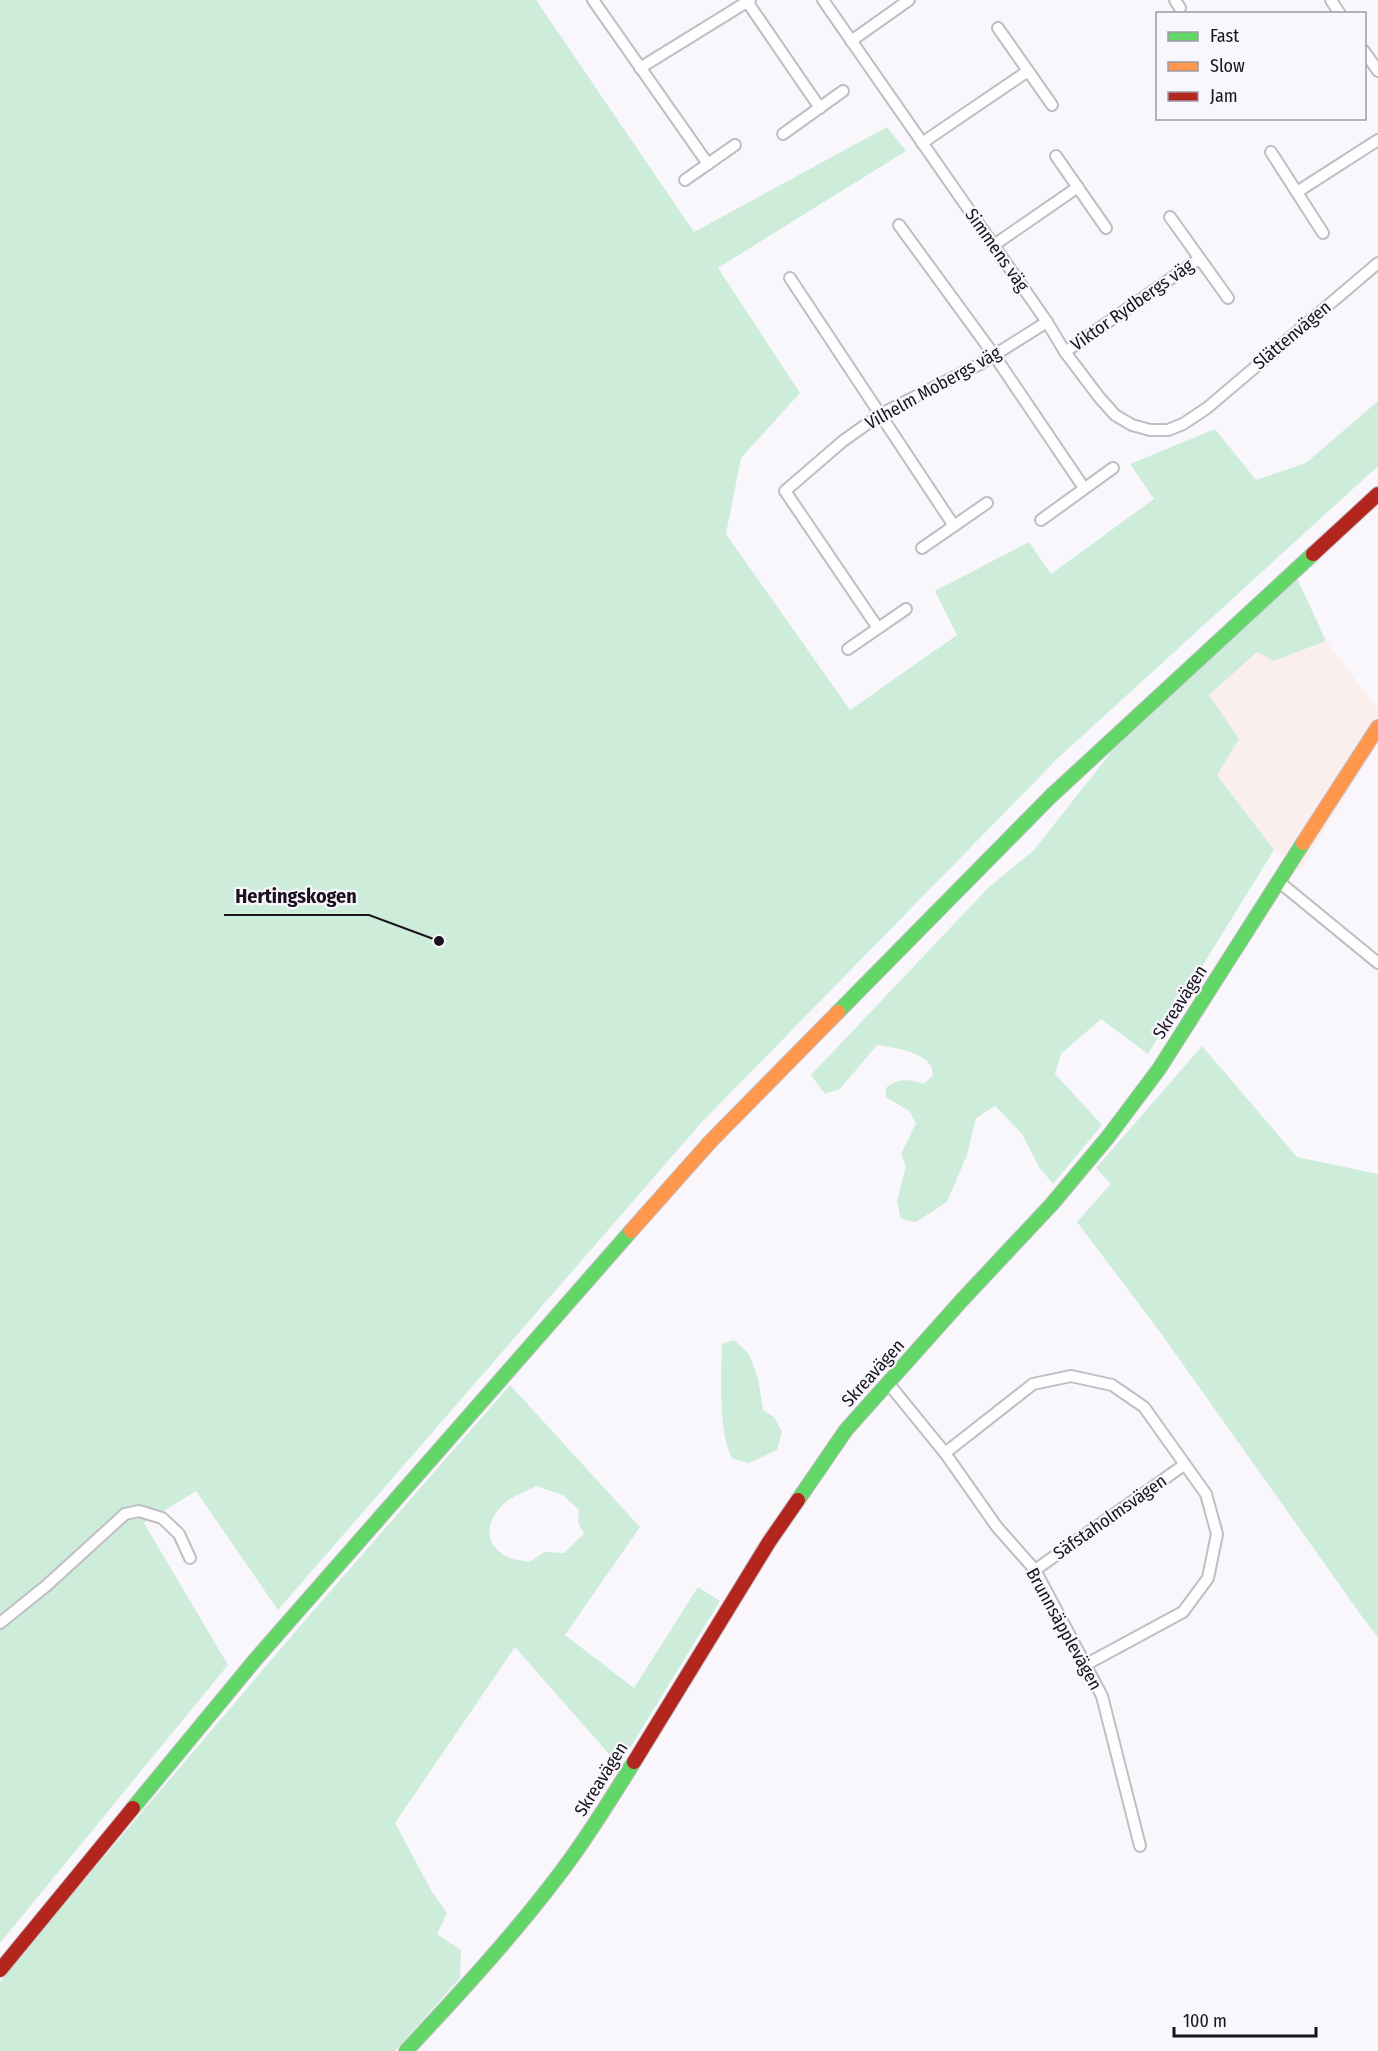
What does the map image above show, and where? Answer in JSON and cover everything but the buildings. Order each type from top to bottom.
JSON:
[{"type":"main road","points":[[0,1970],[255,1660],[710,1142],[1051,796],[1378,494]]},
{"type":"main road","name":"Skreavägen","points":[[405,2051],[470,1984],[559,1875],[605,1808],[790,1509],[846,1430],[1052,1204],[1108,1137],[1159,1070],[1378,727]]},
{"type":"street","points":[[593,0],[708,164]]},
{"type":"street","name":"Simmens väg","points":[[823,0],[1065,351],[1115,415],[1132,425],[1150,430],[1168,430],[1183,424],[1207,408]]},
{"type":"street","points":[[851,40],[909,0]]},
{"type":"street","points":[[640,68],[748,1],[820,108]]},
{"type":"street","points":[[998,28],[1052,105]]},
{"type":"street","points":[[1366,53],[1378,71]]},
{"type":"street","points":[[922,143],[1028,71]]},
{"type":"street","points":[[783,134],[843,91]]},
{"type":"street","points":[[1297,192],[1378,140]]},
{"type":"street","points":[[685,180],[735,145]]},
{"type":"street","points":[[1271,152],[1323,233]]},
{"type":"street","points":[[1056,156],[1106,228]]},
{"type":"street","points":[[994,245],[1078,187]]},
{"type":"street","name":"Viktor Rydbergs väg","points":[[1170,217],[1228,298]]},
{"type":"street","points":[[899,225],[994,355],[1084,488]]},
{"type":"street","name":"Viktor Rydbergs väg","points":[[1065,351],[1199,259]]},
{"type":"street","name":"Slättenvägen","points":[[1207,408],[1378,263]]},
{"type":"street","points":[[790,278],[954,526]]},
{"type":"street","name":"Vilhelm Mobergs väg","points":[[878,628],[784,491],[836,447],[881,414],[994,355],[1047,322]]},
{"type":"street","points":[[1041,520],[1113,468]]},
{"type":"street","points":[[922,548],[987,503]]},
{"type":"street","points":[[848,649],[906,609]]},
{"type":"street","points":[[1278,881],[1378,963]]},
{"type":"street","points":[[945,1453],[1034,1384],[1071,1376],[1112,1384],[1144,1407],[1206,1494],[1217,1534],[1208,1578],[1183,1612],[1085,1665]]},
{"type":"street","name":"Brunnsäpplevägen","points":[[888,1383],[945,1453],[998,1527],[1035,1570],[1102,1696],[1140,1846]]},
{"type":"street","name":"Säfstaholmsvägen","points":[[1035,1570],[1184,1465]]},
{"type":"street","points":[[0,1623],[46,1586],[125,1514],[139,1511],[162,1518],[180,1533],[190,1558]]},
{"type":"shaded area","points":[[1326,641],[1378,709],[1378,744],[1300,870],[1274,850],[1217,775],[1209,695],[1257,652],[1274,661]]},
{"type":"green space","points":[[0,0],[536,0],[694,232],[887,127],[906,151],[718,268],[800,393],[741,458],[726,534],[850,710],[957,635],[935,591],[1029,542],[1051,574],[1154,499],[1130,464],[1215,429],[1256,480],[1306,463],[1378,401],[1378,466],[1057,759],[701,1123],[278,1610],[196,1491],[144,1523],[228,1665],[0,1943]]},
{"type":"green space","points":[[1297,578],[1326,641],[1274,661],[1257,652],[1209,695],[1239,739],[1217,775],[1274,850],[1148,1054],[1101,1019],[1061,1054],[1055,1074],[1102,1125],[1053,1184],[1039,1167],[1022,1134],[995,1106],[976,1118],[967,1155],[947,1202],[916,1222],[900,1217],[897,1201],[906,1166],[901,1154],[916,1123],[909,1111],[886,1097],[886,1088],[900,1081],[924,1084],[933,1075],[931,1067],[927,1061],[912,1052],[877,1045],[840,1089],[825,1094],[811,1075],[989,887],[1034,850],[1112,751]]},
{"type":"green space","points":[[1202,1046],[1297,1157],[1378,1174],[1378,1637],[1160,1332],[1077,1222],[1111,1184],[1096,1168]]},
{"type":"green space","points":[[734,1340],[749,1354],[758,1378],[763,1410],[774,1417],[782,1432],[777,1450],[749,1463],[733,1459],[728,1449],[723,1420],[722,1344]]},
{"type":"green space","points":[[510,1385],[640,1527],[565,1635],[634,1688],[698,1587],[720,1601],[622,1761],[608,1753],[515,1647],[395,1823],[432,1892],[447,1913],[437,1934],[461,1950],[460,1978],[395,2051],[0,2051],[0,1982],[301,1625]],"holes":[[[536,1486],[563,1495],[579,1510],[578,1522],[584,1534],[564,1553],[545,1552],[529,1562],[508,1557],[498,1551],[490,1537],[490,1530],[494,1515],[500,1508]]]},
{"type":"traffic: fast","points":[[838,1012],[1051,796],[1313,554]]},
{"type":"traffic: fast","points":[[798,1500],[846,1430],[962,1300],[1052,1204],[1108,1137],[1159,1069],[1303,843]]},
{"type":"traffic: fast","points":[[133,1808],[255,1660],[631,1231]]},
{"type":"traffic: fast","points":[[406,2051],[540,1899],[598,1820],[634,1762]]},
{"type":"traffic: slow","points":[[1303,843],[1378,727]]},
{"type":"traffic: slow","points":[[631,1231],[710,1142],[838,1012]]},
{"type":"traffic: jam","points":[[1313,554],[1378,494]]},
{"type":"traffic: jam","points":[[634,1762],[769,1542],[798,1500]]},
{"type":"traffic: jam","points":[[0,1970],[133,1808]]},
{"type":"place","name":"Hertingskogen","points":[[439,941]]}]
